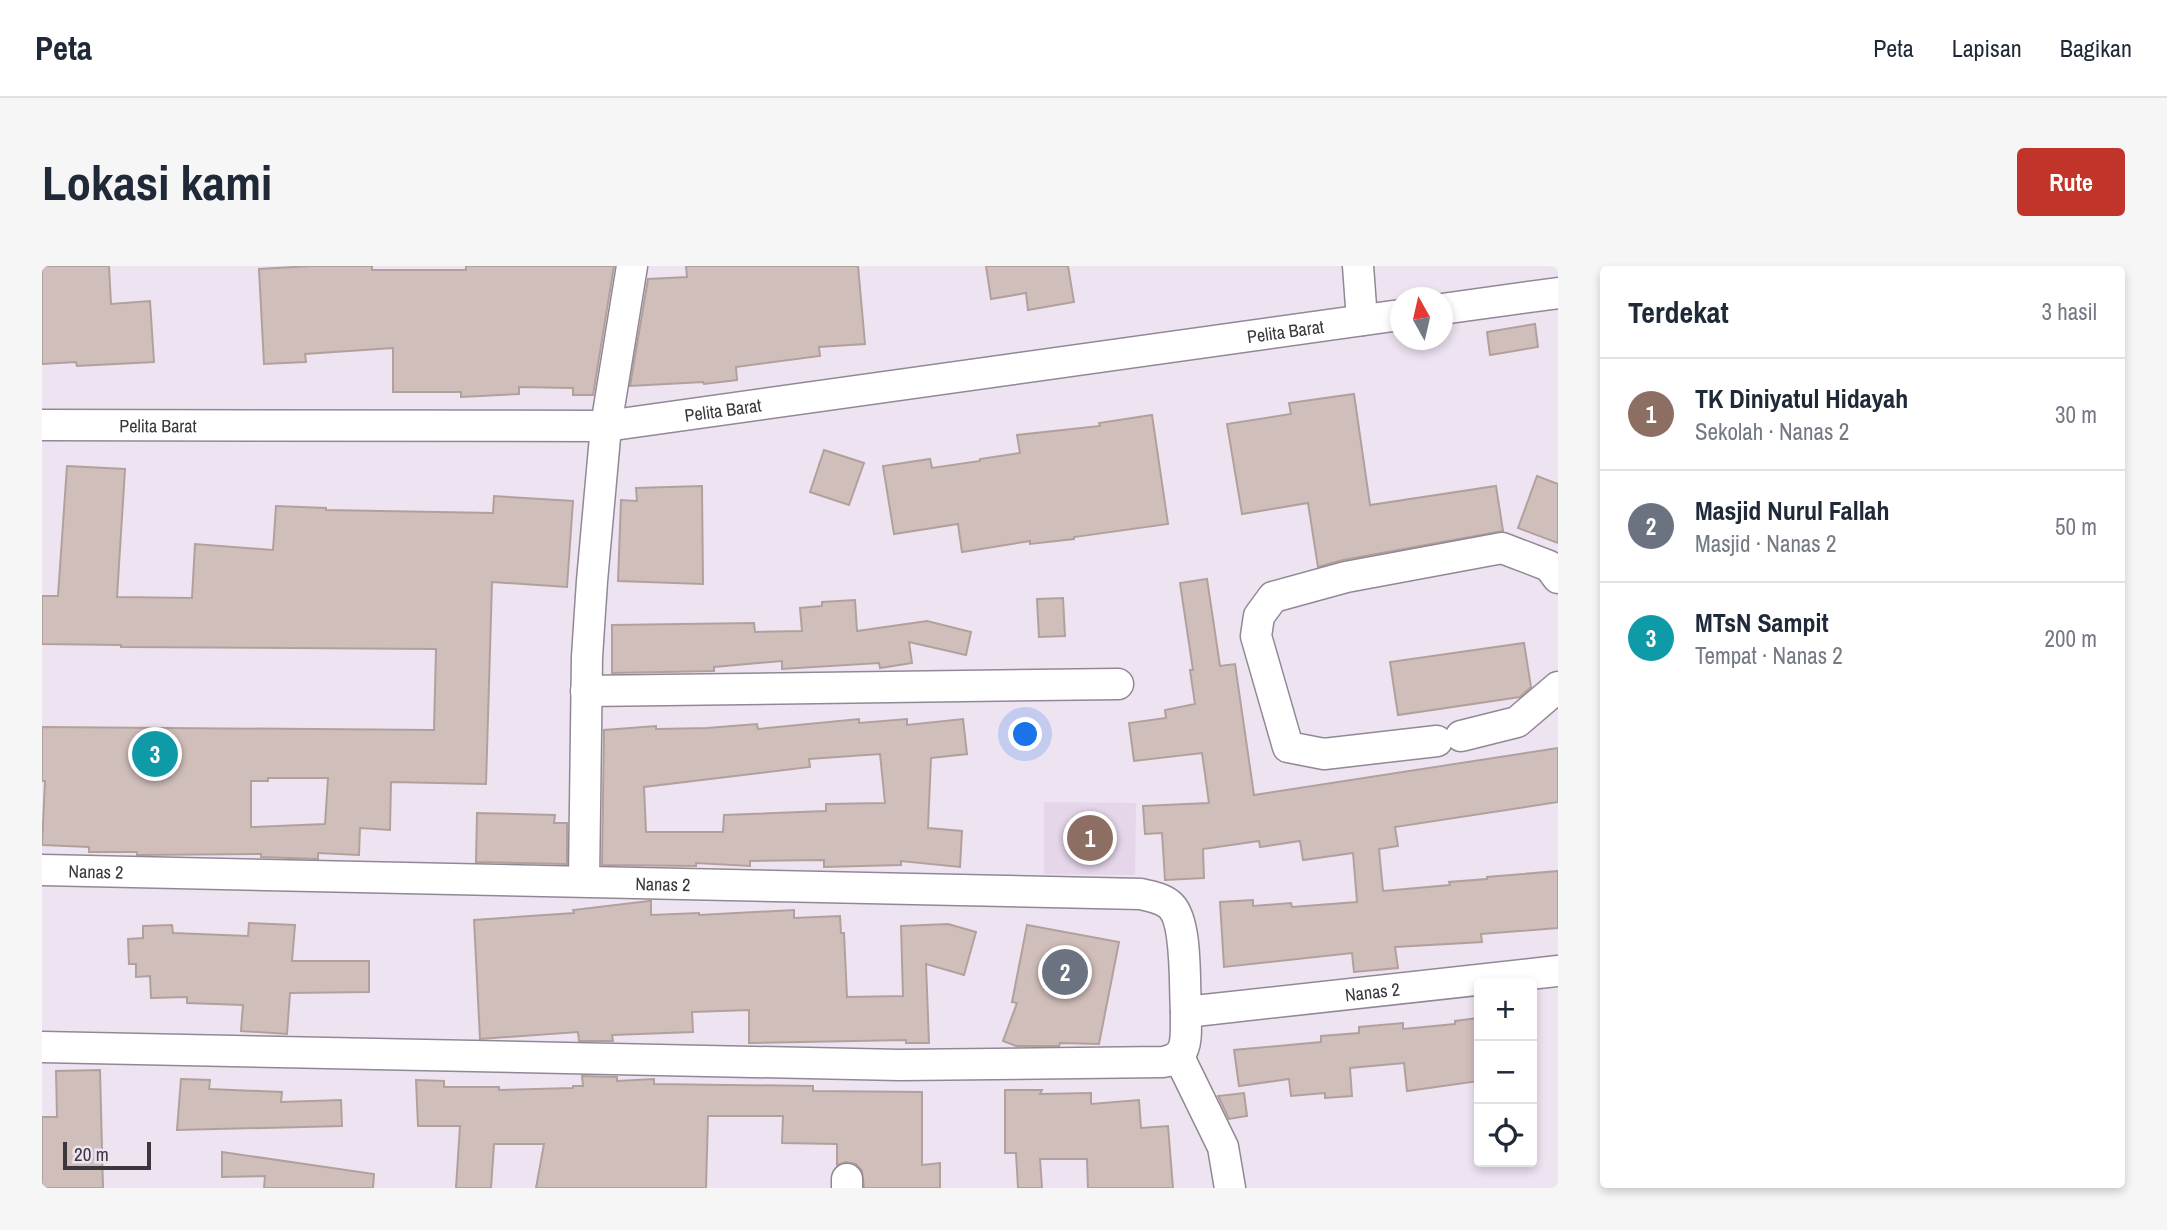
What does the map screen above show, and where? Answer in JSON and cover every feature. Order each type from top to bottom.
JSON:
[{"type":"street","points":[[584,881],[586,691],[592,581],[606,426],[632,266]]},
{"type":"street","points":[[1358,266],[1362,320]]},
{"type":"street","points":[[1453,308],[1558,293]]},
{"type":"street","name":"Pelita Barat","points":[[42,425],[606,426],[1390,316]]},
{"type":"street","points":[[1558,578],[1549,566],[1502,548],[1334,580],[1273,597],[1259,616],[1256,636],[1288,747],[1324,754],[1449,738],[1517,722],[1558,687]]},
{"type":"street","points":[[586,691],[1118,684]]},
{"type":"street","name":"Nanas 2","points":[[42,870],[1141,894],[1161,899],[1170,905],[1178,917],[1186,1012],[1185,1045],[1179,1057]]},
{"type":"street","name":"Nanas 2","points":[[1186,1012],[1558,971]]},
{"type":"street","points":[[42,1047],[900,1065],[1163,1062],[1179,1057],[1223,1147],[1230,1188]]},
{"type":"shaded area","points":[[1044,802],[1136,803],[1135,875],[1044,874]]},
{"type":"building","points":[[42,266],[109,266],[111,304],[150,301],[154,362],[77,366],[76,362],[42,364]]},
{"type":"building","points":[[372,266],[372,270],[466,270],[466,266],[614,266],[593,395],[573,395],[573,388],[519,387],[519,394],[461,397],[461,392],[393,392],[393,348],[305,354],[306,362],[264,364],[259,269]]},
{"type":"building","points":[[686,266],[858,266],[865,344],[819,347],[820,356],[736,367],[737,380],[704,384],[630,386],[648,279],[687,277]]},
{"type":"building","points":[[986,266],[1068,266],[1074,302],[1028,310],[1026,293],[991,299]]},
{"type":"building","points":[[1535,324],[1538,347],[1490,355],[1487,332]]},
{"type":"building","points":[[1354,394],[1370,505],[1496,486],[1503,531],[1318,567],[1308,503],[1242,514],[1227,424],[1291,414],[1289,403]]},
{"type":"building","points":[[1152,415],[1168,524],[1074,539],[1030,544],[1030,541],[962,552],[958,524],[894,534],[883,466],[930,459],[932,468],[980,461],[1020,453],[1017,435],[1100,426],[1099,423]]},
{"type":"building","points":[[824,450],[864,463],[849,505],[810,492]]},
{"type":"building","points":[[67,466],[125,469],[117,597],[192,598],[195,544],[273,550],[276,506],[326,510],[493,513],[494,496],[573,501],[567,587],[492,582],[486,784],[391,782],[390,830],[360,828],[359,855],[318,853],[318,859],[261,857],[261,854],[137,855],[137,852],[89,852],[89,847],[42,845],[45,781],[42,781],[42,727],[434,730],[436,649],[42,644],[42,596],[58,596]],"holes":[[[268,778],[328,778],[325,824],[251,827],[251,781],[268,781]]]},
{"type":"building","points":[[1537,476],[1558,484],[1558,543],[1518,528]]},
{"type":"building","points":[[702,486],[703,584],[618,581],[621,500],[637,501],[636,488]]},
{"type":"building","points":[[1207,579],[1220,666],[1235,664],[1254,795],[1558,748],[1558,802],[1395,827],[1398,846],[1379,849],[1383,891],[1450,885],[1449,882],[1487,877],[1558,871],[1558,928],[1481,934],[1482,942],[1395,947],[1398,968],[1354,972],[1352,953],[1224,967],[1220,902],[1253,900],[1253,906],[1291,903],[1292,907],[1357,902],[1353,853],[1303,860],[1300,841],[1260,847],[1259,841],[1203,849],[1204,878],[1165,880],[1162,833],[1145,834],[1143,806],[1209,803],[1202,753],[1134,761],[1129,723],[1166,718],[1165,710],[1195,704],[1190,670],[1193,670],[1180,583]]},
{"type":"building","points":[[1063,598],[1065,636],[1039,637],[1037,599]]},
{"type":"building","points":[[855,600],[857,631],[927,621],[971,632],[966,655],[909,642],[912,663],[880,668],[879,663],[782,669],[782,661],[714,667],[714,671],[612,673],[612,625],[754,623],[755,632],[802,631],[800,608],[822,606],[822,602]]},
{"type":"building","points":[[1524,643],[1531,687],[1520,697],[1398,715],[1390,662]]},
{"type":"building","points":[[859,719],[859,723],[907,719],[907,725],[963,719],[967,754],[931,758],[928,828],[962,831],[960,867],[901,861],[901,865],[824,867],[824,860],[750,861],[750,866],[696,863],[696,866],[602,865],[604,730],[757,724],[758,729]],"holes":[[[880,754],[885,803],[826,804],[826,811],[724,815],[723,832],[646,832],[644,787],[810,767],[809,759]]]},
{"type":"building","points":[[477,813],[555,815],[554,823],[567,823],[567,864],[476,862]]},
{"type":"building","points":[[651,901],[651,915],[794,910],[794,918],[840,916],[841,933],[844,933],[847,997],[903,996],[901,926],[948,924],[976,932],[964,975],[926,964],[929,1043],[906,1043],[906,1040],[749,1043],[749,1010],[692,1012],[693,1032],[612,1035],[613,1041],[579,1041],[578,1032],[480,1039],[474,920],[574,913],[573,910]]},
{"type":"building","points":[[249,923],[295,925],[292,961],[369,961],[369,992],[290,993],[287,1034],[241,1031],[243,1005],[187,1003],[187,997],[151,998],[150,976],[136,977],[136,964],[129,964],[128,939],[143,938],[143,926],[172,925],[173,933],[248,936]]},
{"type":"building","points":[[1027,925],[1119,942],[1099,1044],[1016,1046],[1003,1041],[1017,1003],[1012,1002]]},
{"type":"building","points":[[1474,1019],[1474,1082],[1407,1091],[1404,1063],[1350,1068],[1352,1096],[1325,1098],[1325,1093],[1291,1096],[1289,1079],[1239,1086],[1234,1050],[1321,1042],[1321,1036],[1359,1033],[1359,1027],[1403,1023],[1403,1029],[1455,1024],[1455,1021]]},
{"type":"building","points":[[100,1070],[103,1188],[42,1188],[42,1117],[57,1117],[56,1071]]},
{"type":"building","points":[[582,1076],[617,1077],[617,1081],[654,1079],[654,1084],[813,1086],[813,1091],[922,1092],[922,1165],[940,1163],[940,1188],[864,1188],[862,1171],[856,1164],[846,1162],[837,1165],[837,1144],[782,1143],[783,1116],[708,1116],[706,1188],[536,1188],[544,1144],[494,1144],[491,1188],[456,1188],[460,1126],[418,1126],[416,1080],[444,1081],[444,1087],[499,1087],[499,1090],[573,1088],[583,1086]]},
{"type":"building","points":[[181,1079],[210,1080],[209,1089],[282,1092],[281,1102],[341,1100],[342,1126],[177,1130]]},
{"type":"building","points":[[1005,1090],[1042,1090],[1040,1094],[1091,1093],[1091,1104],[1139,1100],[1141,1128],[1168,1126],[1173,1188],[1088,1188],[1087,1159],[1040,1159],[1042,1188],[1018,1188],[1016,1153],[1005,1153]]},
{"type":"building","points":[[1244,1093],[1247,1116],[1229,1119],[1218,1096]]},
{"type":"building","points":[[222,1152],[374,1174],[373,1188],[264,1188],[265,1176],[222,1177]]},
{"type":"place","name":"MTsN Sampit","points":[[155,754]]},
{"type":"place","name":"TK Diniyatul Hidayah","points":[[1090,838]]},
{"type":"place","name":"Masjid Nurul Fallah","points":[[1065,972]]}]
